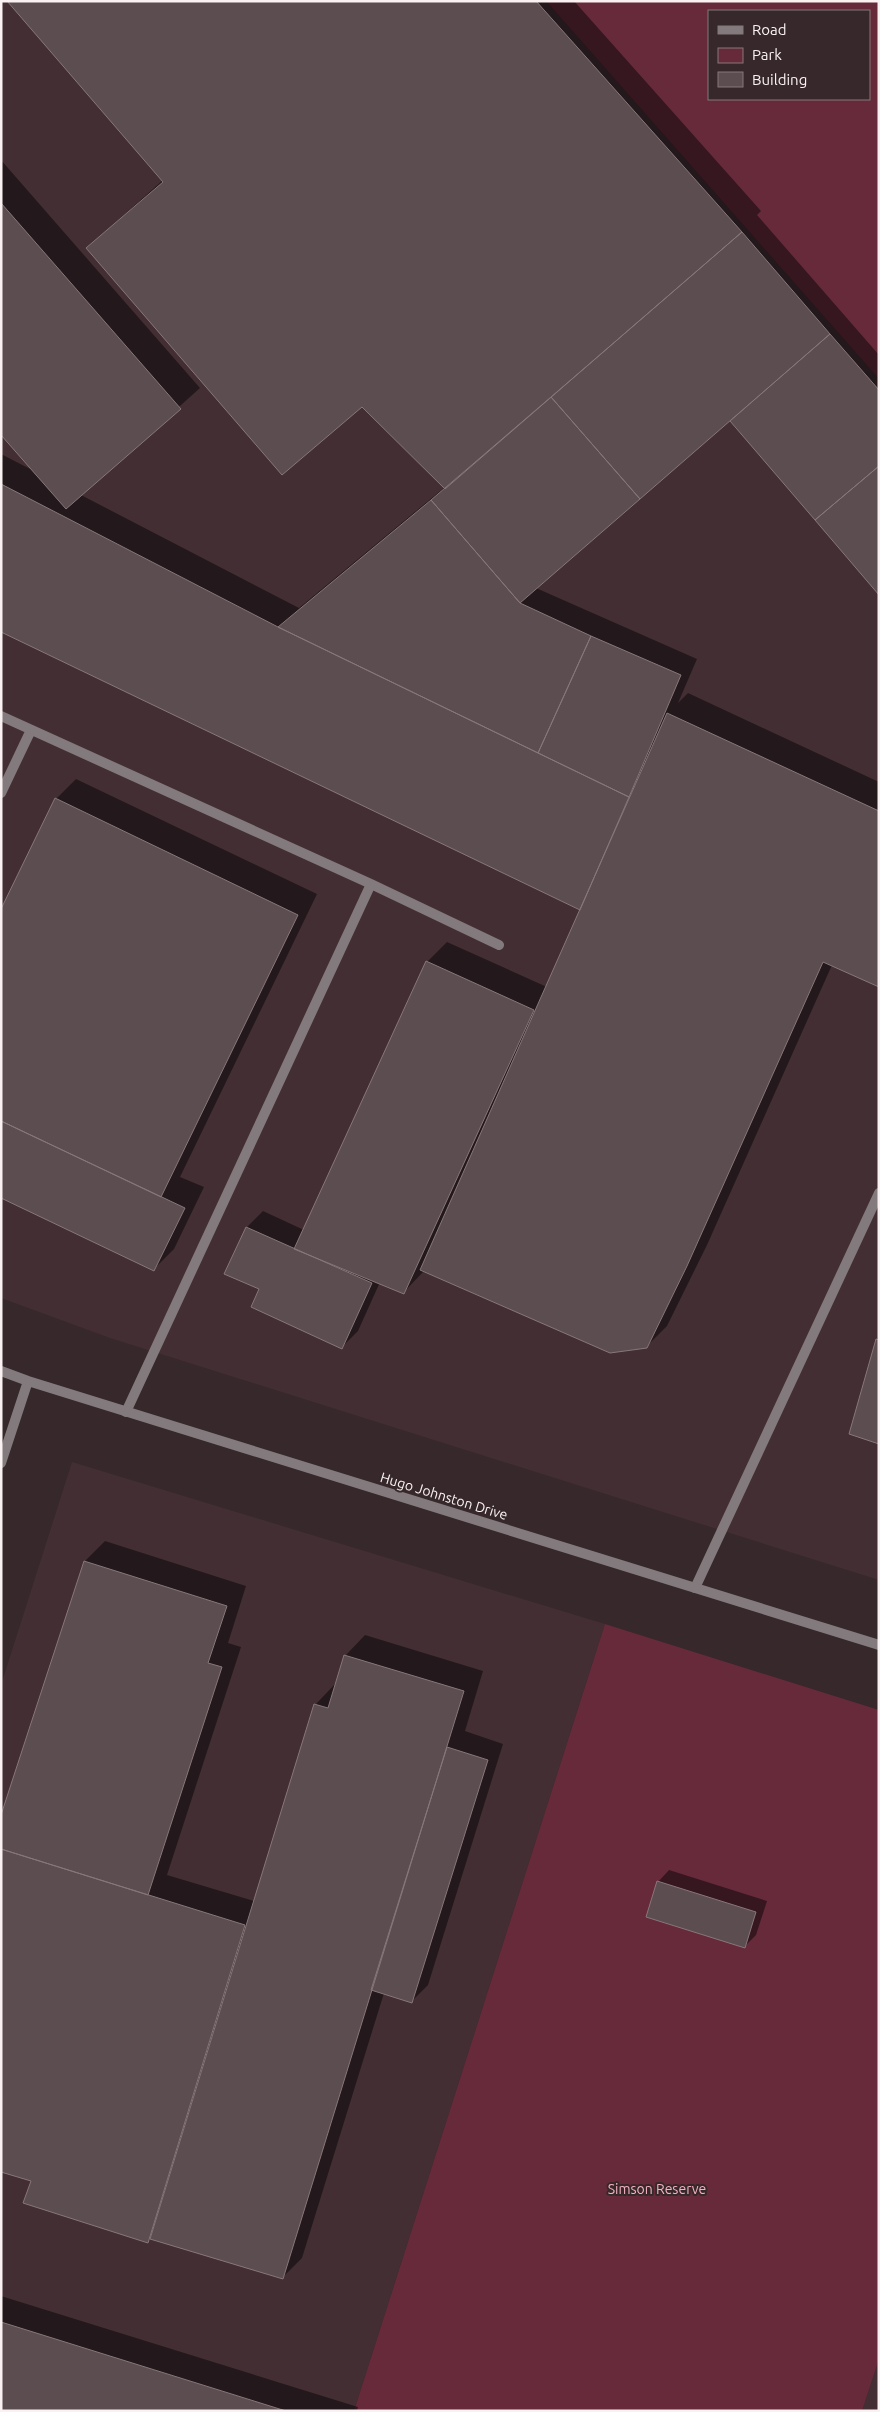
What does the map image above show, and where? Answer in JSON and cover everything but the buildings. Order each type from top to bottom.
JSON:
[{"type":"street","points":[[1,716],[371,884],[499,945]]},
{"type":"street","points":[[1,792],[30,730]]},
{"type":"street","points":[[126,1412],[371,884]]},
{"type":"street","points":[[695,1588],[879,1193]]},
{"type":"street","name":"Hugo Johnston Drive","points":[[1,1370],[28,1381],[126,1412],[879,1645]]},
{"type":"street","points":[[1,1462],[28,1381]]},
{"type":"shaded area","points":[[1,1],[546,1],[879,379],[879,1580],[110,1338],[1,1298]]},
{"type":"shaded area","points":[[72,1462],[605,1624],[354,2411],[1,2411],[1,1685]]},
{"type":"shaded area","points":[[879,2359],[879,2411],[862,2411]]},
{"type":"green space","points":[[546,1],[879,1],[879,379]]},
{"type":"green space","name":"Simson Reserve","points":[[605,1624],[879,1710],[879,2359],[862,2411],[354,2411]]}]
